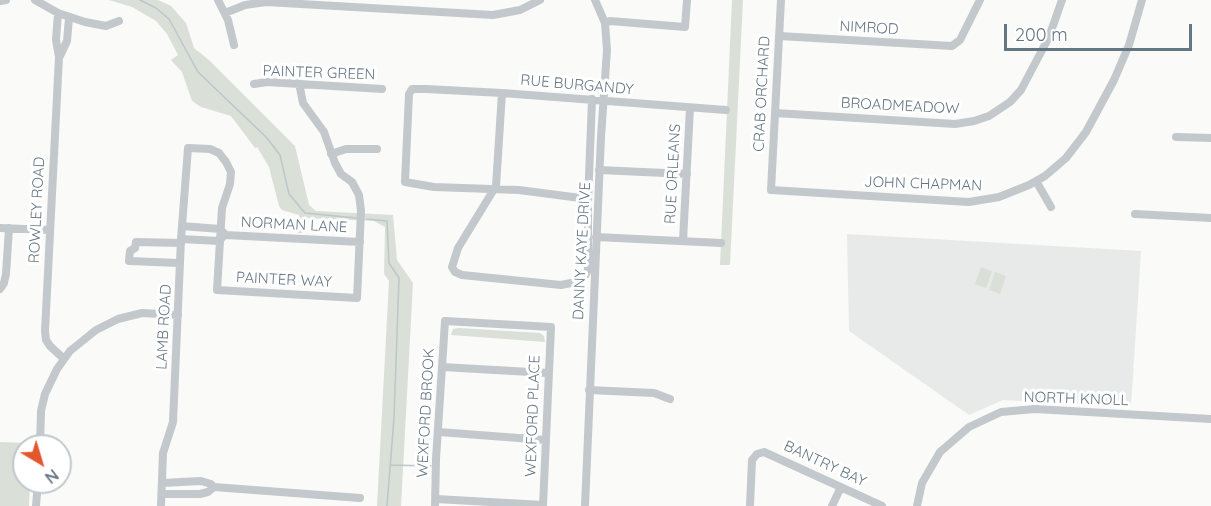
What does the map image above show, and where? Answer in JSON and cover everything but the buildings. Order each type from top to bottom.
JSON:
[{"type":"street","points":[[0,1],[6,0]]},
{"type":"street","points":[[35,0],[69,18],[106,26],[119,21]]},
{"type":"street","points":[[218,0],[225,13],[234,45]]},
{"type":"street","points":[[225,13],[245,5],[266,2],[494,15],[520,10],[540,0]]},
{"type":"street","name":"DANNY KAYE DRIVE","points":[[585,506],[599,170],[607,50],[605,23],[595,0]]},
{"type":"street","points":[[605,23],[610,21],[685,27],[687,0]]},
{"type":"street","name":"CRAB ORCHARD","points":[[771,190],[781,0]]},
{"type":"street","name":"NIMROD","points":[[779,36],[946,46],[957,43],[981,0]]},
{"type":"street","name":"BROADMEADOW","points":[[775,113],[955,124],[989,116],[1004,108],[1021,90],[1049,37],[1062,0]]},
{"type":"street","name":"JOHN CHAPMAN","points":[[771,190],[969,201],[999,197],[1036,181],[1066,158],[1086,132],[1124,60],[1142,0]]},
{"type":"street","name":"ROWLEY ROAD","points":[[58,13],[56,40],[59,57],[45,331],[46,340],[63,358]]},
{"type":"street","name":"ROWLEY ROAD","points":[[59,57],[67,41],[69,18]]},
{"type":"street","name":"PAINTER GREEN","points":[[254,84],[299,83],[382,89]]},
{"type":"street","name":"PAINTER WAY","points":[[188,148],[210,149],[219,153],[231,172],[230,184],[222,208],[217,290],[357,298],[361,211],[359,195],[352,182],[339,176],[324,132],[303,104],[299,83]]},
{"type":"street","name":"RUE BURGANDY","points":[[494,190],[434,187],[405,182],[409,94],[412,89],[592,99],[726,110]]},
{"type":"street","points":[[502,93],[496,186],[458,248],[452,267],[455,272],[462,275],[561,285],[576,282],[585,276],[588,270],[592,99]]},
{"type":"street","name":"RUE ORLEANS","points":[[683,241],[690,108]]},
{"type":"street","points":[[1176,137],[1211,138]]},
{"type":"street","name":"LAMB ROAD","points":[[161,506],[165,444],[173,422],[181,241],[188,148]]},
{"type":"street","points":[[331,154],[346,149],[377,149]]},
{"type":"street","points":[[599,170],[687,174]]},
{"type":"street","points":[[1036,181],[1051,207]]},
{"type":"street","points":[[494,190],[519,190],[598,199]]},
{"type":"street","points":[[1135,214],[1211,218]]},
{"type":"street","name":"NORMAN LANE","points":[[182,226],[221,235],[360,242]]},
{"type":"street","points":[[0,290],[6,274],[4,228],[50,230]]},
{"type":"street","name":"NORMAN LANE","points":[[180,263],[129,261],[130,251],[135,248],[136,242],[181,241],[221,235]]},
{"type":"street","points":[[596,237],[721,243]]},
{"type":"street","points":[[40,434],[41,411],[50,381],[63,358],[87,336],[118,319],[142,313],[178,315]]},
{"type":"street","name":"WEXFORD BROOK","points":[[435,502],[445,321],[551,327]]},
{"type":"street","name":"WEXFORD PLACE","points":[[543,505],[551,327]]},
{"type":"street","points":[[442,367],[548,373]]},
{"type":"street","points":[[589,390],[654,393],[670,399]]},
{"type":"street","name":"NORTH KNOLL","points":[[916,506],[922,483],[940,452],[969,426],[1001,412],[1035,409],[1211,419]]},
{"type":"street","points":[[439,432],[546,440]]},
{"type":"street","name":"BANTRY BAY","points":[[750,506],[752,460],[757,454],[768,452],[882,506]]},
{"type":"street","points":[[162,483],[201,481],[214,487],[360,498]]},
{"type":"street","points":[[832,506],[842,486]]},
{"type":"street","points":[[162,494],[200,494],[214,487]]},
{"type":"street","points":[[435,502],[543,505]]},
{"type":"shaded area","points":[[109,0],[158,0],[171,6],[186,23],[194,48],[209,60],[295,146],[309,205],[316,211],[393,215],[397,260],[413,283],[401,506],[377,506],[389,281],[384,274],[385,227],[374,221],[307,218],[305,233],[298,233],[299,215],[282,210],[279,206],[269,167],[257,147],[255,148],[231,116],[201,107],[192,101],[182,72],[171,60],[178,55],[167,34],[156,21],[132,7]]},
{"type":"shaded area","points":[[732,0],[743,0],[730,265],[720,265]]},
{"type":"shaded area","points":[[847,234],[1141,251],[1131,407],[1003,400],[969,415],[849,331]]},
{"type":"shaded area","points":[[981,267],[992,271],[986,288],[975,284]]},
{"type":"shaded area","points":[[995,272],[1006,276],[1000,294],[989,290]]},
{"type":"shaded area","points":[[453,329],[540,333],[544,336],[545,342],[451,335]]},
{"type":"shaded area","points":[[0,442],[12,442],[12,494],[30,494],[29,506],[0,506]]},
{"type":"waterway","points":[[140,0],[156,8],[169,19],[198,72],[267,138],[280,155],[289,194],[305,213],[356,218]]},
{"type":"waterway","points":[[367,219],[387,221],[389,263],[399,278],[394,418],[387,506]]},
{"type":"waterway","points":[[390,465],[431,466]]}]
